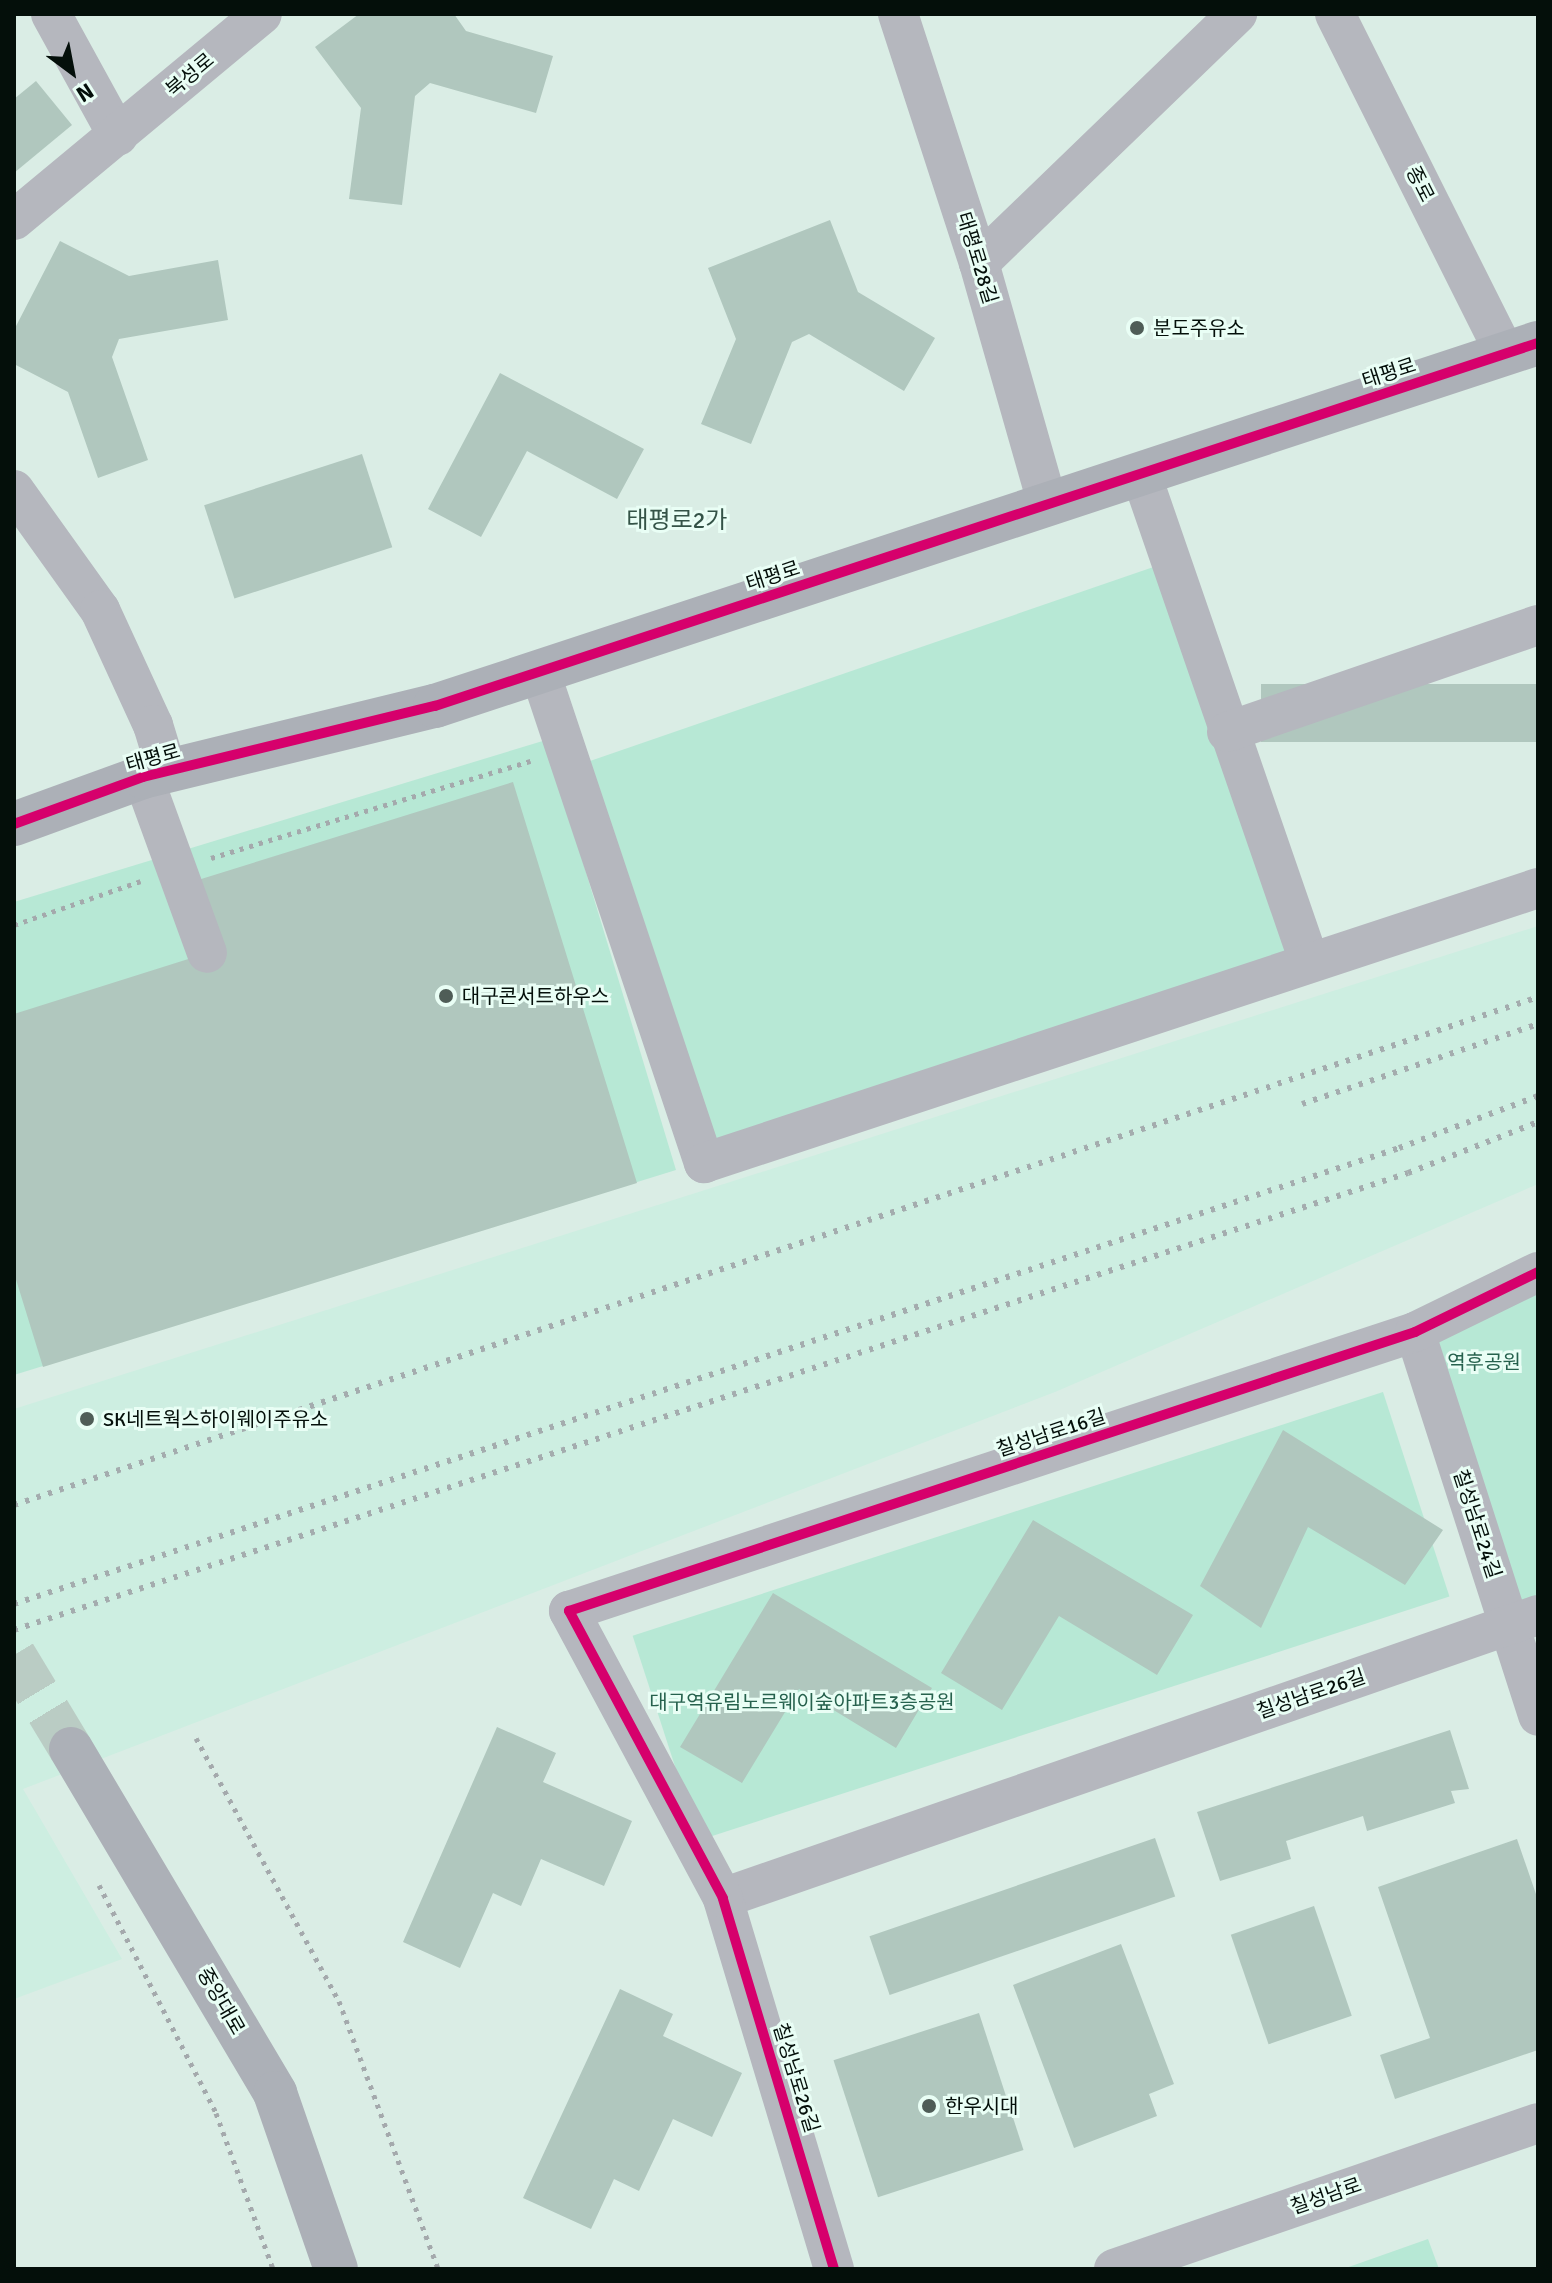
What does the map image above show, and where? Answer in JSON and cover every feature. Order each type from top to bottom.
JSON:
[{"type":"main road","name":"태평로","points":[[14,824],[155,774],[435,706],[1521,348]]},
{"type":"main road","name":"중앙대로","points":[[71,1749],[275,2093],[336,2269]]},
{"type":"street","points":[[51,14],[118,136]]},
{"type":"street","name":"북성로","points":[[14,220],[262,14]]},
{"type":"street","name":"태평로28길","points":[[898,14],[979,263],[1048,505]]},
{"type":"street","name":"종로","points":[[1335,14],[1521,348]]},
{"type":"street","points":[[979,263],[1222,19]]},
{"type":"street","points":[[1141,474],[1227,732],[1309,961]]},
{"type":"street","name":"태평로","points":[[14,490],[100,610],[153,725],[155,774]]},
{"type":"street","points":[[1227,732],[1538,625]]},
{"type":"street","points":[[540,672],[704,1163],[1538,888]]},
{"type":"street","points":[[155,774],[176,869],[207,953]]},
{"type":"street","name":"칠성남로16길","points":[[723,1898],[569,1611],[1415,1332],[1538,1272]]},
{"type":"street","name":"칠성남로24길","points":[[1415,1332],[1524,1620],[1538,1716]]},
{"type":"street","name":"칠성남로26길","points":[[834,2269],[723,1898],[1524,1620]]},
{"type":"street","name":"칠성남로","points":[[1114,2269],[1538,2123]]},
{"type":"path","points":[[14,925],[176,869],[567,750]]},
{"type":"path","points":[[196,1738],[339,2001],[438,2269]]},
{"type":"path","points":[[93,1872],[216,2113],[273,2269]]},
{"type":"shaded area","points":[[1538,926],[1538,1184],[1055,1392],[23,1789],[122,1959],[14,1999],[14,1409]]},
{"type":"green space","points":[[1168,562],[1306,962],[710,1167],[572,767]]},
{"type":"green space","points":[[546,740],[676,1170],[14,1375],[14,902]]},
{"type":"green space","name":"역후공원","points":[[1538,1272],[1538,1615],[1509,1625],[1415,1332]]},
{"type":"green space","name":"대구역유림노르웨이숲아파트3층공원","points":[[1383,1392],[1449,1596],[699,1840],[633,1636]]},
{"type":"green space","points":[[1428,2239],[1439,2269],[1343,2269]]},
{"type":"building","points":[[359,14],[454,14],[466,31],[553,56],[536,113],[430,83],[415,96],[402,205],[349,199],[361,108],[315,47]]},
{"type":"building","points":[[36,81],[72,125],[14,173],[14,99]]},
{"type":"building","points":[[830,220],[858,292],[935,338],[904,391],[809,334],[792,342],[751,444],[701,424],[736,339],[708,268]]},
{"type":"building","points":[[60,241],[129,276],[218,260],[228,320],[119,339],[112,357],[148,460],[98,478],[68,392],[14,364],[14,330]]},
{"type":"building","points":[[500,373],[644,449],[617,499],[527,451],[481,537],[428,509]]},
{"type":"building","points":[[362,454],[392,547],[234,599],[204,505]]},
{"type":"building","points":[[1261,684],[1538,684],[1538,742],[1261,742]]},
{"type":"building","name":"대구콘서트하우스","points":[[513,782],[637,1183],[43,1367],[14,1273],[14,1014],[220,949],[198,880]]},
{"type":"building","points":[[1283,1430],[1443,1530],[1405,1585],[1308,1527],[1261,1628],[1200,1586]]},
{"type":"building","points":[[1033,1520],[1193,1615],[1157,1675],[1059,1616],[1002,1710],[941,1673]]},
{"type":"building","points":[[773,1593],[932,1688],[896,1748],[799,1689],[742,1783],[680,1747]]},
{"type":"building","points":[[497,1727],[556,1753],[543,1782],[632,1821],[604,1886],[541,1859],[521,1906],[493,1893],[460,1968],[403,1942]]},
{"type":"building","points":[[1450,1730],[1469,1789],[1451,1791],[1455,1803],[1367,1831],[1363,1816],[1286,1841],[1291,1859],[1220,1881],[1197,1812]]},
{"type":"building","points":[[1155,1838],[1175,1897],[890,1995],[869,1936]]},
{"type":"building","points":[[1517,1839],[1538,1900],[1538,2050],[1395,2099],[1380,2055],[1430,2038],[1378,1887]]},
{"type":"building","points":[[1314,1906],[1352,2016],[1269,2044],[1231,1935]]},
{"type":"building","points":[[1121,1944],[1174,2084],[1149,2094],[1157,2116],[1074,2148],[1013,1985]]},
{"type":"building","points":[[620,1989],[673,2014],[663,2036],[742,2073],[712,2137],[673,2119],[639,2191],[614,2179],[591,2229],[523,2198]]},
{"type":"building","name":"한우시대","points":[[979,2013],[1023,2150],[878,2197],[833,2060]]},
{"type":"tunnel","points":[[14,1655],[71,1749]]},
{"type":"railway","points":[[14,1505],[1538,997]]},
{"type":"railway","points":[[1302,1104],[1538,1024]]},
{"type":"railway","points":[[14,1604],[1399,1148],[1538,1096]]},
{"type":"railway","points":[[14,1630],[1408,1173],[1538,1122]]},
{"type":"cycle path","points":[[14,824],[143,777],[435,706],[1538,343]]},
{"type":"cycle path","points":[[834,2269],[723,1898],[569,1611],[1415,1332],[1538,1272]]},
{"type":"place","name":"분도주유소","points":[[1137,328]]},
{"type":"place","name":"대구콘서트하우스","points":[[446,996]]},
{"type":"place","name":"SK네트웍스하이웨이주유소","points":[[87,1419]]},
{"type":"place","name":"한우시대","points":[[929,2106]]},
{"type":"district","name":"태평로2가","points":[[677,521]]}]
